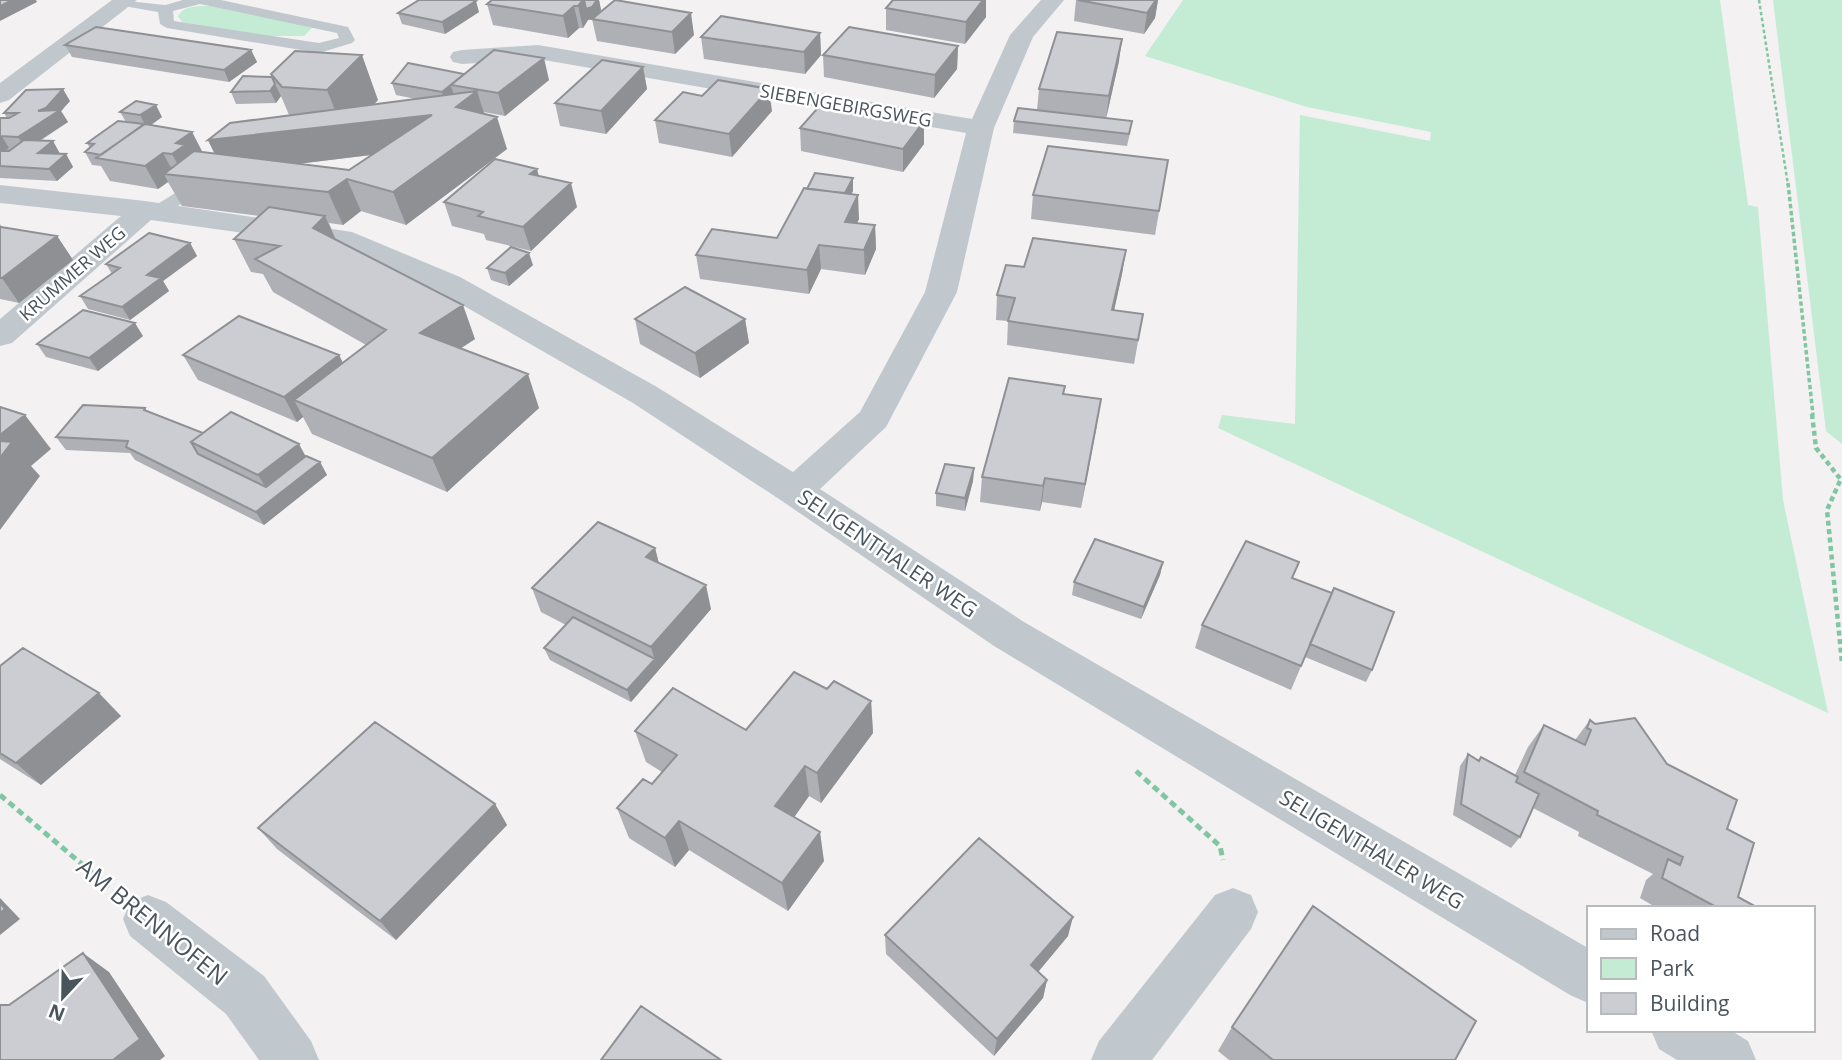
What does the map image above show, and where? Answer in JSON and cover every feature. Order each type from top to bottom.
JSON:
[{"type":"street","points":[[795,491],[874,419],[941,292],[981,128],[1022,35],[1053,0]]},
{"type":"street","points":[[0,95],[125,1]]},
{"type":"street","name":"SIEBENGEBIRGSWEG","points":[[462,57],[538,52],[981,128]]},
{"type":"street","name":"SELIGENTHALER WEG","points":[[0,194],[151,211],[342,239],[449,284],[645,395],[1009,634],[1587,976]]},
{"type":"street","name":"KRUMMER WEG","points":[[0,336],[151,211]]},
{"type":"street","points":[[1118,1060],[1233,912]]},
{"type":"street","name":"AM BRENNOFEN","points":[[148,919],[245,995],[292,1060]]},
{"type":"street","points":[[1681,1032],[1728,1060]]},
{"type":"lane","points":[[125,1],[164,9],[200,0],[342,30],[347,40],[319,48],[167,24],[164,9]]},
{"type":"lane","points":[[151,211],[216,171]]},
{"type":"path","points":[[1759,0],[1784,148],[1816,448],[1841,481],[1827,510],[1842,663]]},
{"type":"path","points":[[1130,766],[1220,846],[1233,912]]},
{"type":"path","name":"AM BRENNOFEN","points":[[0,795],[148,919]]},
{"type":"green space","points":[[1183,0],[1720,0],[1748,205],[1758,207],[1783,500],[1828,713],[1218,428],[1222,415],[1295,424],[1300,115],[1430,141],[1431,132],[1307,107],[1145,56]]},
{"type":"green space","points":[[1773,0],[1842,0],[1842,444],[1826,431]]},
{"type":"green space","points":[[211,6],[312,28],[304,36],[263,36],[182,22],[178,16],[188,8]]},
{"type":"building","points":[[0,0],[12,0],[0,6]]},
{"type":"building","points":[[419,0],[476,1],[442,22],[398,13]]},
{"type":"building","points":[[492,0],[583,0],[563,16],[487,4]]},
{"type":"building","points":[[584,0],[597,0],[592,7],[586,9]]},
{"type":"building","points":[[615,0],[691,13],[672,32],[592,19]]},
{"type":"building","points":[[893,0],[983,0],[966,22],[886,8]]},
{"type":"building","points":[[1078,0],[1156,0],[1147,13]]},
{"type":"building","points":[[721,16],[820,33],[804,52],[701,37]]},
{"type":"building","points":[[96,27],[251,50],[224,70],[65,45]]},
{"type":"building","points":[[849,27],[958,46],[935,75],[823,55]]},
{"type":"building","points":[[1057,32],[1122,39],[1109,96],[1039,89]]},
{"type":"building","points":[[494,50],[544,58],[498,93],[451,85]]},
{"type":"building","points":[[295,51],[362,55],[327,90],[282,87],[271,74]]},
{"type":"building","points":[[602,60],[643,67],[601,111],[555,103]]},
{"type":"building","points":[[408,63],[464,74],[442,92],[392,83]]},
{"type":"building","points":[[243,76],[272,77],[275,84],[270,91],[231,92]]},
{"type":"building","points":[[718,80],[769,89],[729,134],[655,120],[683,92],[702,96]]},
{"type":"building","points":[[63,89],[46,108],[38,111],[60,110],[18,137],[0,136],[0,118],[9,118],[18,113],[4,113],[26,90]]},
{"type":"building","points":[[477,91],[456,107],[497,117],[393,192],[347,179],[328,192],[164,174],[194,151],[349,170],[432,115],[208,140],[230,123]]},
{"type":"building","points":[[136,101],[156,105],[140,115],[120,112]]},
{"type":"building","points":[[824,101],[924,121],[903,149],[800,128]]},
{"type":"building","points":[[1018,108],[1132,121],[1129,134],[1014,121]]},
{"type":"building","points":[[118,121],[144,124],[101,155],[85,152],[94,144],[87,143]]},
{"type":"building","points":[[145,124],[192,132],[176,143],[185,145],[172,154],[163,153],[145,166],[96,158]]},
{"type":"building","points":[[24,140],[53,141],[38,153],[66,154],[49,169],[0,166],[0,151],[9,151]]},
{"type":"building","points":[[1048,146],[1168,160],[1159,211],[1033,195]]},
{"type":"building","points":[[495,159],[537,169],[530,174],[571,183],[523,227],[478,216],[483,212],[444,202]]},
{"type":"building","points":[[815,173],[853,178],[845,193],[807,189]]},
{"type":"building","points":[[804,188],[858,195],[845,222],[875,225],[864,250],[819,245],[807,270],[696,255],[712,229],[777,238]]},
{"type":"building","points":[[269,207],[325,216],[313,228],[463,305],[420,333],[528,374],[432,458],[294,400],[386,330],[255,259],[280,246],[234,239]]},
{"type":"building","points":[[0,227],[57,236],[0,278]]},
{"type":"building","points":[[149,233],[190,243],[147,275],[161,278],[122,307],[80,296],[120,268],[106,264]]},
{"type":"building","points":[[1033,238],[1126,250],[1112,310],[1143,314],[1138,340],[1008,321],[1015,298],[997,295],[1006,265],[1024,267]]},
{"type":"building","points":[[511,247],[529,253],[505,273],[487,268]]},
{"type":"building","points":[[685,287],[745,319],[695,353],[635,319]]},
{"type":"building","points":[[83,310],[135,323],[89,358],[37,344]]},
{"type":"building","points":[[239,316],[339,355],[284,397],[183,355]]},
{"type":"building","points":[[1009,378],[1065,386],[1063,394],[1101,399],[1085,484],[1045,478],[1043,486],[982,477]]},
{"type":"building","points":[[83,405],[145,408],[144,410],[203,433],[191,442],[198,454],[266,487],[306,456],[320,462],[256,512],[126,447],[128,441],[56,437]]},
{"type":"building","points":[[0,407],[25,415],[0,435]]},
{"type":"building","points":[[231,412],[299,444],[258,475],[191,442]]},
{"type":"building","points":[[0,441],[12,442],[0,458]]},
{"type":"building","points":[[945,464],[974,468],[965,498],[936,493]]},
{"type":"building","points":[[598,522],[655,548],[646,557],[706,585],[651,647],[532,588]]},
{"type":"building","points":[[1095,539],[1163,562],[1144,607],[1074,582]]},
{"type":"building","points":[[1246,541],[1299,562],[1292,578],[1332,593],[1301,666],[1202,625]]},
{"type":"building","points":[[1334,588],[1394,612],[1372,670],[1310,644]]},
{"type":"building","points":[[573,617],[655,659],[627,690],[544,648]]},
{"type":"building","points":[[23,648],[99,693],[16,763],[0,753],[0,666]]},
{"type":"building","points":[[794,672],[827,689],[834,681],[871,701],[817,773],[805,766],[775,806],[820,832],[782,883],[679,821],[665,838],[617,808],[643,779],[652,784],[677,755],[635,731],[673,688],[746,730]]},
{"type":"building","points":[[1635,718],[1667,764],[1737,800],[1727,829],[1754,843],[1738,897],[1754,906],[1714,906],[1662,878],[1668,859],[1680,865],[1683,857],[1597,815],[1598,811],[1524,772],[1544,725],[1585,745],[1591,730],[1587,728],[1590,720],[1595,724]]},
{"type":"building","points":[[375,722],[495,804],[380,921],[258,828]]},
{"type":"building","points":[[1468,754],[1479,761],[1481,757],[1518,777],[1516,782],[1539,794],[1520,837],[1461,804]]},
{"type":"building","points":[[979,838],[1073,917],[1031,965],[1047,980],[997,1039],[885,935]]},
{"type":"building","points":[[1313,906],[1476,1021],[1455,1060],[1273,1060],[1232,1027]]},
{"type":"building","points":[[83,953],[140,1039],[113,1060],[0,1060],[0,1005],[9,1005]]},
{"type":"building","points":[[641,1006],[721,1060],[601,1060]]}]
